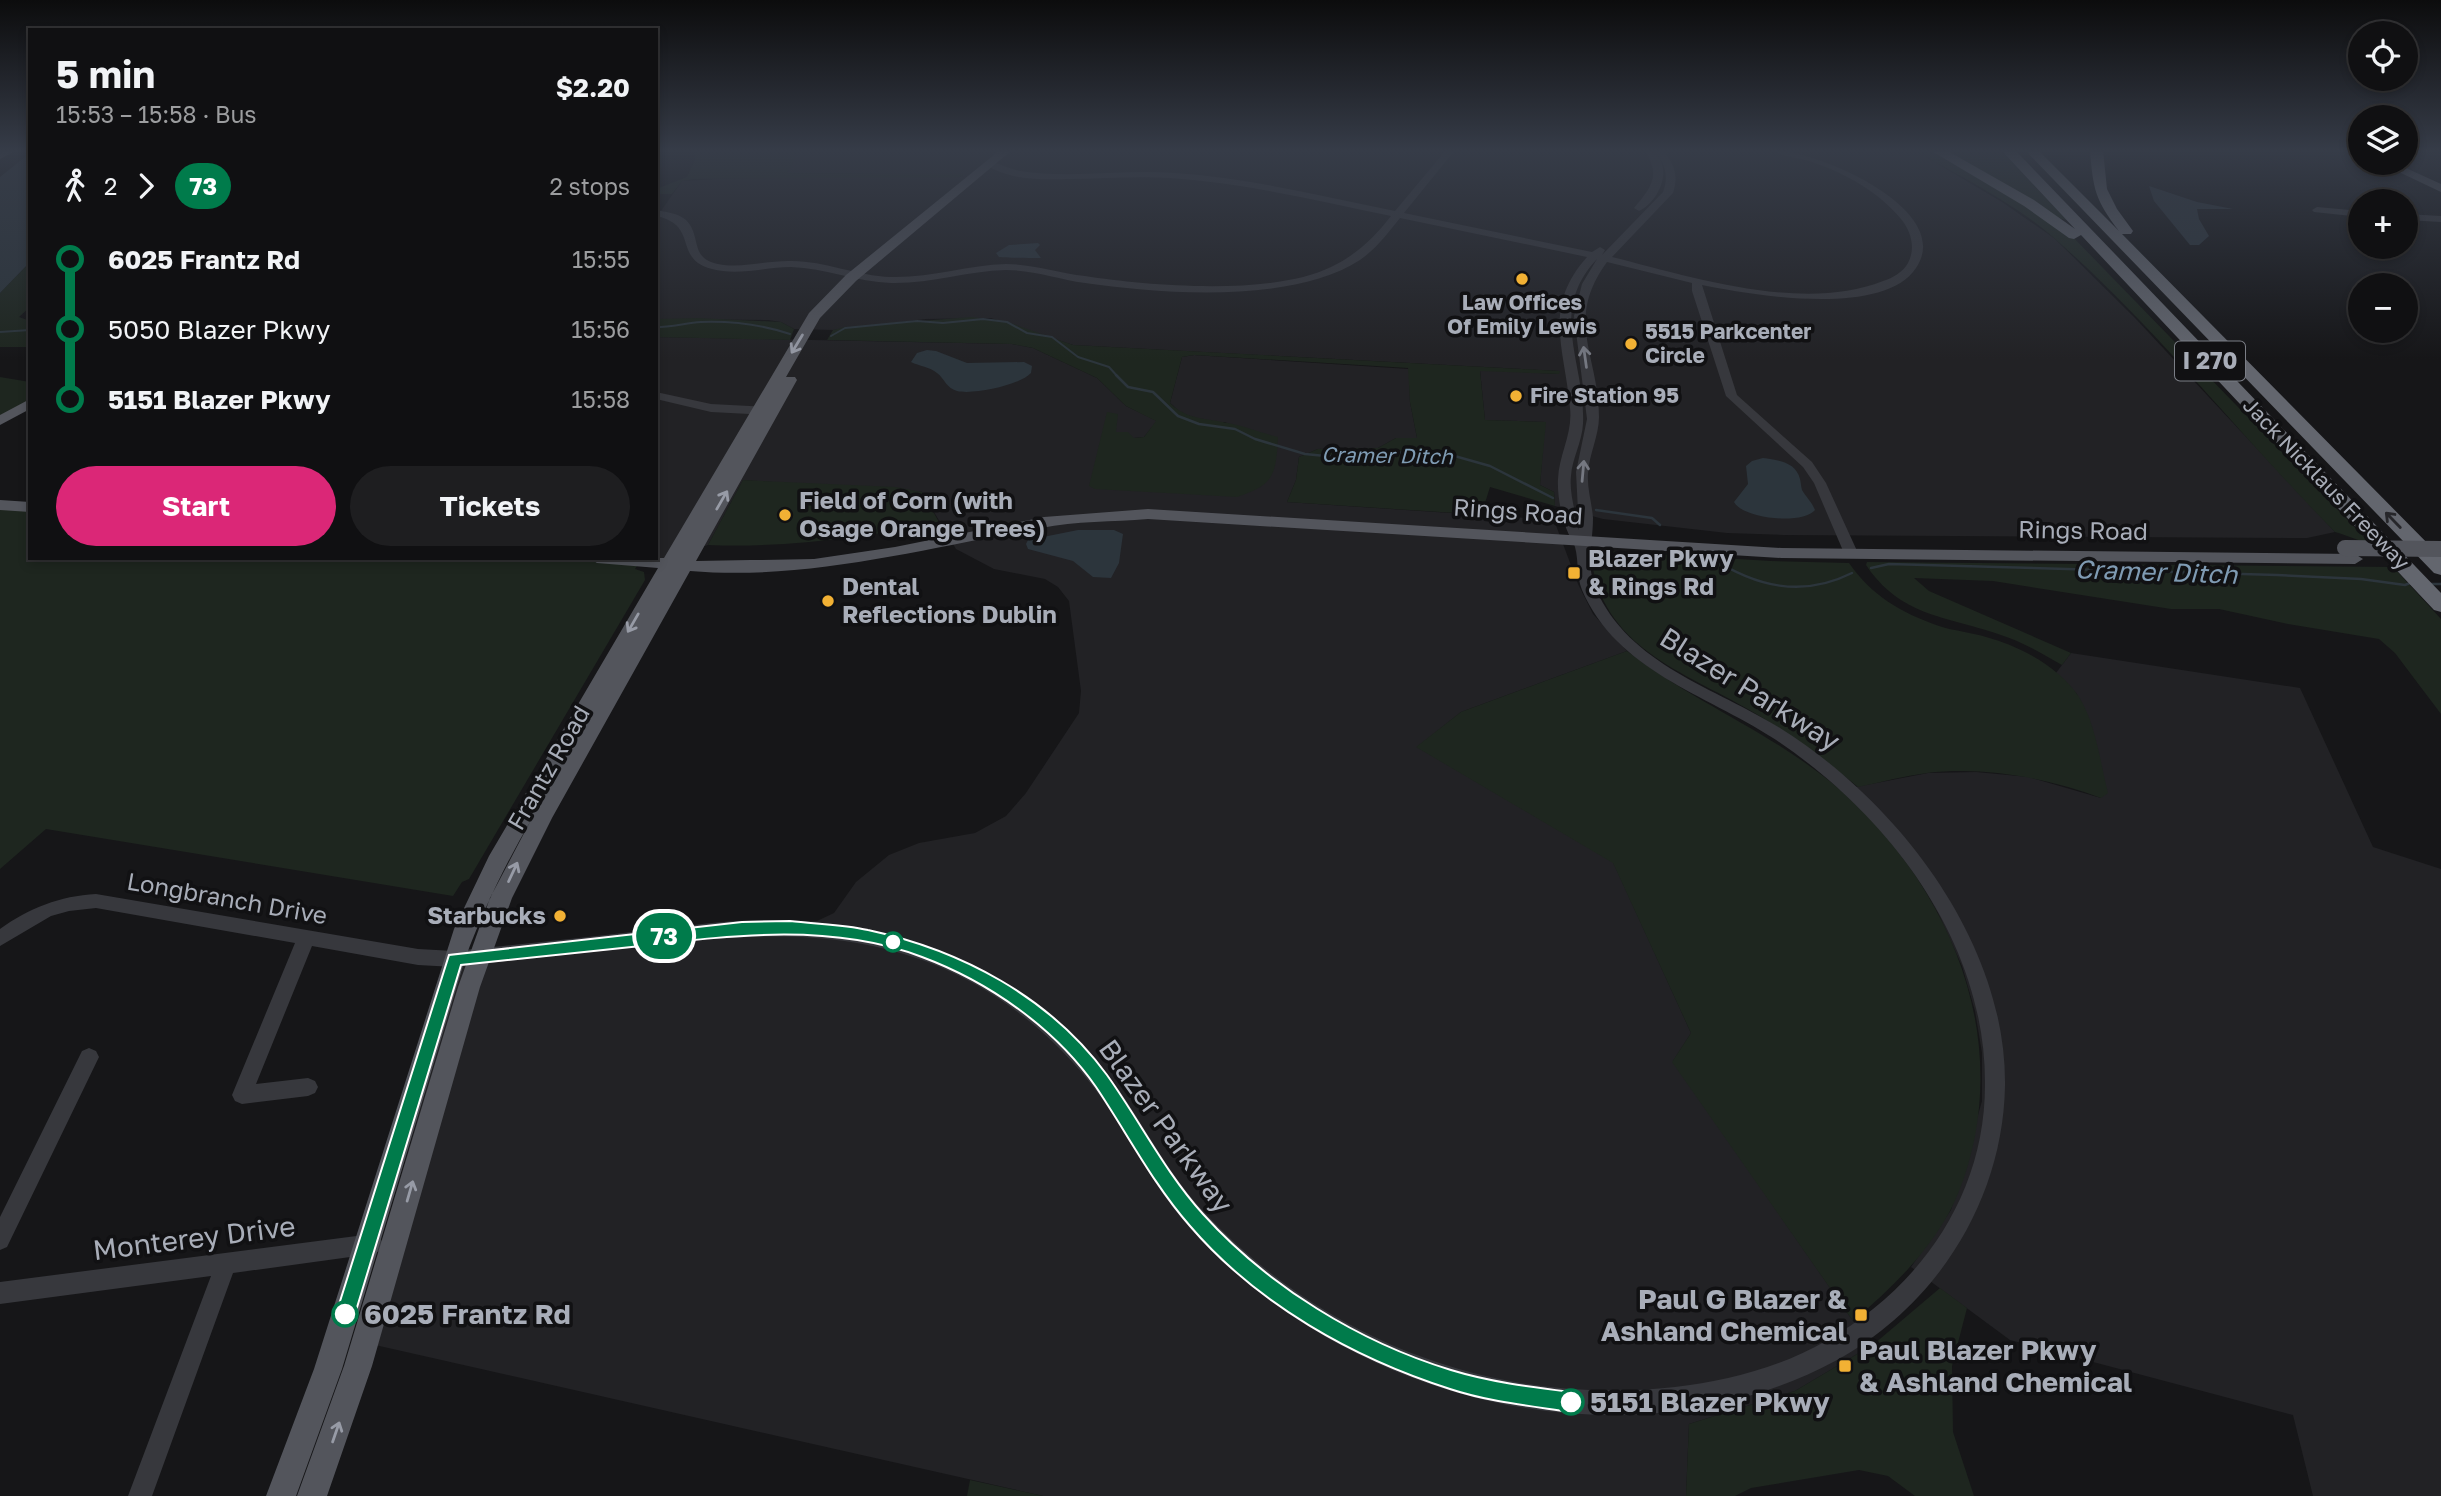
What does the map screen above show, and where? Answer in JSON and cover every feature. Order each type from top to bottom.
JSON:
[{"type":"highway","points":[[2055,220],[2201,361],[2246,399]]},
{"type":"highway","name":"Jack Nicklaus Freeway","points":[[2075,220],[2439,603]]},
{"type":"highway","name":"Jack Nicklaus Freeway","points":[[2100,220],[2441,569]]},
{"type":"highway","points":[[2118,220],[2181,294],[2188,310]]},
{"type":"main road","name":"Frantz Road","points":[[290,1488],[367,1244],[466,959],[474,946],[492,869],[674,558],[765,411],[814,316],[929,220]]},
{"type":"main road","points":[[0,421],[28,404]]},
{"type":"main road","points":[[0,505],[27,505]]},
{"type":"main road","name":"Rings Road","points":[[674,558],[737,567],[814,564],[895,552],[1044,522],[1148,514],[1580,534],[1731,551],[1848,549],[2350,553],[2441,549]]},
{"type":"main road","name":"Rings Road","points":[[2350,553],[2441,560]]},
{"type":"main road","name":"Frantz Road","points":[[312,1496],[358,1366],[453,1043],[466,959],[488,928],[518,862],[674,558]]},
{"type":"street","points":[[681,220],[688,227],[693,254],[700,262],[715,267],[791,264],[822,266],[862,275],[903,279],[1014,267],[1100,282],[1217,287],[1263,286],[1310,277],[1355,259],[1378,239],[1393,220]]},
{"type":"street","points":[[1420,220],[1600,257],[1697,281],[1799,295],[1839,295],[1889,284],[1907,274],[1916,262],[1919,251],[1916,231],[1906,220]]},
{"type":"street","name":"Blazer Parkway","points":[[1600,257],[1630,220]]},
{"type":"street","name":"Blazer Parkway","points":[[466,959],[768,927],[842,932],[924,951],[998,986],[1029,1007],[1061,1035],[1100,1079],[1160,1174],[1197,1221],[1258,1278],[1308,1314],[1336,1330],[1407,1364],[1450,1380],[1505,1393],[1576,1403],[1626,1403],[1706,1396],[1776,1377],[1814,1361],[1871,1327],[1923,1280],[1953,1237],[1983,1168],[1993,1118],[1995,1074],[1985,1002],[1955,924],[1920,866],[1893,832],[1858,796],[1814,759],[1761,724],[1670,674],[1629,645],[1605,617],[1592,596],[1585,575],[1580,534],[1564,470],[1577,427],[1565,313],[1567,295],[1573,281],[1640,220]]},
{"type":"street","points":[[1697,281],[1697,291],[1732,396],[1808,465],[1820,483],[1848,549]]},
{"type":"street","points":[[658,395],[711,408],[765,411]]},
{"type":"street","name":"Longbranch Drive","points":[[0,939],[49,908],[85,901],[418,957],[466,959]]},
{"type":"street","points":[[307,938],[293,965],[242,1095],[308,1087]]},
{"type":"street","points":[[0,1240],[89,1057]]},
{"type":"street","name":"Monterey Drive","points":[[0,1293],[395,1242]]},
{"type":"street","points":[[140,1496],[226,1264]]},
{"type":"shaded area","points":[[0,220],[28,220],[28,264],[0,293]]},
{"type":"shaded area","points":[[658,220],[2028,220],[2054,238],[2135,318],[2335,532],[2307,538],[1784,535],[1727,533],[1603,519],[1555,506],[1554,492],[1540,485],[1545,422],[1485,420],[1480,370],[1559,374],[1559,371],[1073,345],[991,318],[926,319],[833,330],[794,329],[781,322],[658,319]]},
{"type":"shaded area","points":[[2031,220],[2050,220],[2071,235],[2369,542],[2335,532],[2128,308]]},
{"type":"shaded area","points":[[2169,220],[2199,220],[2209,236],[2199,245],[2190,245]]},
{"type":"shaded area","points":[[1009,245],[1040,245],[1035,250],[1041,258],[999,257],[996,253]]},
{"type":"shaded area","points":[[28,264],[28,309],[19,317],[28,320],[28,347],[0,347],[0,293]]},
{"type":"shaded area","points":[[971,317],[1005,321],[1073,345],[1560,371],[1559,374],[1480,371],[1485,420],[1546,422],[1540,485],[1554,492],[1555,506],[1490,487],[1485,503],[1471,514],[1287,502],[1296,480],[1299,457],[1318,449],[1378,448],[1396,438],[1417,438],[1410,402],[1408,368],[1194,355],[1182,357],[1170,403],[1176,409],[1197,418],[1234,424],[1278,437],[1276,461],[1271,477],[1259,488],[1237,497],[1095,489],[1089,486],[1107,412],[1118,414],[1116,432],[1128,432],[1134,438],[1144,437],[1156,421],[1126,406],[1097,378],[1033,348],[1012,344],[827,340],[833,330],[845,327]]},
{"type":"shaded area","points":[[658,319],[781,322],[794,329],[790,340],[658,337]]},
{"type":"shaded area","points":[[658,337],[1012,344],[1033,348],[1097,378],[1126,406],[1157,421],[1144,437],[1134,438],[1089,486],[1227,422],[1208,422],[1181,413],[1170,403],[1182,357],[1194,355],[1409,369],[1410,402],[1417,438],[1396,438],[1378,448],[1318,449],[1299,457],[1296,480],[1287,502],[1554,520],[1578,584],[1593,614],[1627,651],[1461,712],[1417,747],[1613,862],[1691,1033],[1673,1061],[1853,1321],[1874,1344],[1795,1391],[1689,1424],[1686,1496],[1043,1496],[353,1340],[466,953],[773,921],[817,921],[834,913],[856,882],[889,855],[919,843],[975,833],[1006,816],[1026,793],[1079,713],[1081,691],[1069,601],[1058,587],[1045,579],[994,569],[956,549],[922,492],[743,480],[708,545],[658,560]]},
{"type":"shaded area","points":[[927,350],[967,363],[1024,362],[1032,366],[1031,373],[996,388],[974,392],[957,391],[950,388],[934,371],[911,362],[917,353]]},
{"type":"shaded area","points":[[0,377],[28,382],[28,401],[0,418]]},
{"type":"shaded area","points":[[1763,458],[1786,463],[1795,469],[1802,490],[1815,510],[1799,517],[1773,518],[1749,513],[1734,502],[1748,484],[1746,466]]},
{"type":"shaded area","points":[[743,480],[895,487],[922,492],[939,522],[824,541],[708,545]]},
{"type":"shaded area","points":[[0,508],[28,510],[28,560],[588,560],[637,566],[635,569],[644,572],[645,580],[469,879],[462,882],[453,896],[46,829],[0,869]]},
{"type":"shaded area","points":[[1078,530],[1114,530],[1123,534],[1119,563],[1111,578],[1093,577],[1073,561],[1028,549],[1026,544],[1028,540]]},
{"type":"shaded area","points":[[1605,551],[1849,563],[1867,585],[1900,609],[1939,626],[1980,635],[2012,646],[2061,676],[2079,697],[2090,719],[2108,793],[2101,798],[2038,779],[1971,771],[1927,773],[1858,787],[1771,723],[1655,657],[1633,639],[1614,619],[1600,593],[1592,563],[1598,563],[1599,554]]},
{"type":"shaded area","points":[[588,560],[657,560],[637,566]]},
{"type":"shaded area","points":[[1867,562],[2393,567],[2441,619],[2441,714],[2395,653],[2379,639],[2219,609],[2171,609],[1993,581],[1914,578],[1929,591],[2071,653],[2062,665],[2006,637],[1942,618],[1909,604],[1879,582],[1866,565]]},
{"type":"shaded area","points":[[1627,651],[1679,687],[1761,734],[1814,769],[1874,823],[1905,861],[1932,902],[1953,946],[1969,991],[1978,1039],[1980,1087],[1975,1136],[1962,1184],[1950,1211],[1919,1257],[1853,1321],[1672,1062],[1691,1033],[1613,863],[1416,747],[1461,712]]},
{"type":"shaded area","points":[[2071,653],[2300,688],[2373,847],[2441,869],[2441,1496],[2313,1496],[2293,1415],[2010,1340],[1911,1267],[1951,1210],[1982,1101],[1982,1053],[1975,1011],[1962,966],[1938,913],[1915,873],[1876,826],[1840,790],[1928,773],[1976,772],[2029,777],[2101,798],[2077,694],[2056,673]]},
{"type":"shaded area","points":[[1940,1288],[1967,1308],[1952,1366],[1953,1432],[1974,1496],[1915,1496],[1888,1476],[1859,1470],[1751,1488],[1735,1496],[1686,1496],[1689,1424],[1795,1391],[1874,1344]]},
{"type":"shaded area","points":[[970,1480],[1043,1496],[967,1496]]},
{"type":"waterway","name":"Cramer Ditch","points":[[831,336],[845,328],[917,321],[943,323],[983,319],[1007,322],[1027,333],[1052,337],[1078,357],[1109,367],[1118,377]]},
{"type":"waterway","name":"Cramer Ditch","points":[[658,327],[723,322],[758,326],[790,334]]},
{"type":"waterway","name":"Cramer Ditch","points":[[0,332],[28,330]]},
{"type":"waterway","name":"Cramer Ditch","points":[[1118,377],[1128,387],[1153,392],[1178,416],[1199,424],[1235,429],[1255,439],[1305,454],[1346,458],[1392,452],[1451,455],[1490,466],[1553,498]]},
{"type":"waterway","name":"Cramer Ditch","points":[[1596,510],[1652,518],[1660,525]]},
{"type":"waterway","name":"Cramer Ditch","points":[[1710,557],[1745,576],[1780,586],[1815,585],[1852,573]]},
{"type":"waterway","name":"Cramer Ditch","points":[[1871,568],[1889,564],[2277,575],[2361,579],[2405,585],[2410,583]]},
{"type":"waterway","name":"Cramer Ditch","points":[[2430,584],[2441,584]]},
{"type":"bus line","name":"73","points":[[345,1314],[454,959],[742,928],[790,927],[866,936],[924,951],[976,974],[1029,1007],[1076,1050],[1100,1079],[1160,1174],[1197,1221],[1258,1278],[1308,1314],[1367,1346],[1450,1380],[1505,1393],[1571,1402]]},
{"type":"place","name":"Law Offices Of Emily Lewis","points":[[1522,279]]},
{"type":"place","name":"5515 Parkcenter Circle","points":[[1631,344]]},
{"type":"place","name":"Fire Station 95","points":[[1516,396]]},
{"type":"place","name":"Field of Corn (with Osage Orange Trees)","points":[[785,515]]},
{"type":"place","name":"Blazer Pkwy & Rings Rd","points":[[1574,573]]},
{"type":"place","name":"Dental Reflections Dublin","points":[[828,601]]},
{"type":"place","name":"Starbucks","points":[[560,916]]},
{"type":"place","name":"6025 Frantz Rd","points":[[345,1314]]},
{"type":"place","name":"Paul G Blazer & Ashland Chemical","points":[[1861,1315]]},
{"type":"place","name":"Paul Blazer Pkwy & Ashland Chemical","points":[[1845,1366]]},
{"type":"place","name":"5151 Blazer Pkwy","points":[[1571,1402]]}]
